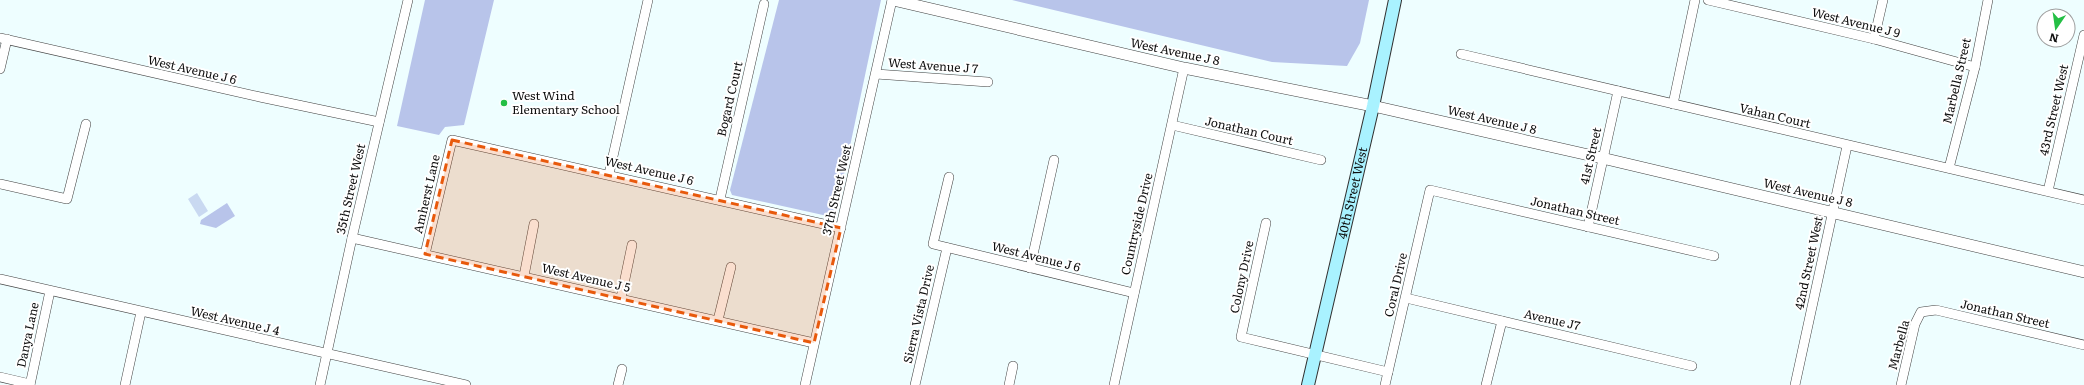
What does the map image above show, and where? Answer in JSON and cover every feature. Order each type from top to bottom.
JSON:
[{"type":"main road","name":"40th Street West","points":[[1308,385],[1373,106],[1395,0]]},
{"type":"street","name":"35th Street West","points":[[320,385],[352,238],[408,0]]},
{"type":"street","points":[[609,174],[648,0]]},
{"type":"street","name":"West Avenue J 8","points":[[893,0],[1184,68],[1373,106],[1603,158],[2084,272]]},
{"type":"street","name":"37th Street West","points":[[805,385],[893,0]]},
{"type":"street","points":[[1673,104],[1695,0]]},
{"type":"street","name":"West Avenue J 9","points":[[1708,0],[1874,39],[1974,67]]},
{"type":"street","points":[[1874,39],[1883,0]]},
{"type":"street","name":"Marbella Street","points":[[1948,168],[1974,67],[1988,0]]},
{"type":"street","name":"Bogard Court","points":[[720,199],[764,4]]},
{"type":"street","name":"43rd Street West","points":[[2048,191],[2084,35]]},
{"type":"street","name":"West Avenue J 6","points":[[4,39],[237,92],[379,122]]},
{"type":"street","points":[[0,69],[4,39]]},
{"type":"street","name":"Vahan Court","points":[[1461,54],[1847,146],[2084,200]]},
{"type":"street","name":"Countryside Drive","points":[[1114,385],[1184,68]]},
{"type":"street","name":"West Avenue J 7","points":[[876,74],[988,82]]},
{"type":"street","name":"41st Street","points":[[1588,227],[1618,91]]},
{"type":"street","points":[[0,184],[68,199],[86,124]]},
{"type":"street","name":"Jonathan Court","points":[[1172,125],[1321,160]]},
{"type":"street","name":"West Avenue J 6","points":[[452,140],[720,199],[841,228]]},
{"type":"street","name":"Amherst Lane","points":[[425,254],[452,140]]},
{"type":"street","name":"42nd Street West","points":[[1795,385],[1847,146]]},
{"type":"street","points":[[1030,268],[1054,160]]},
{"type":"street","name":"West Avenue J 6","points":[[949,177],[933,244],[1134,293]]},
{"type":"street","name":"Jonathan Street","points":[[1430,190],[1714,256]]},
{"type":"street","name":"Coral Drive","points":[[1385,385],[1430,190]]},
{"type":"street","name":"Colony Drive","points":[[1266,223],[1241,337],[1314,355]]},
{"type":"street","points":[[524,276],[534,224]]},
{"type":"street","name":"West Avenue J 5","points":[[352,238],[814,343]]},
{"type":"street","points":[[621,298],[632,245]]},
{"type":"street","name":"Sierra Vista Drive","points":[[915,385],[946,248]]},
{"type":"street","points":[[718,320],[731,267]]},
{"type":"street","name":"West Avenue J 4","points":[[0,279],[466,385]]},
{"type":"street","name":"Danya Lane","points":[[30,384],[50,291]]},
{"type":"street","name":"Avenue J7","points":[[1406,298],[1692,366]]},
{"type":"street","name":"Jonathan Street","points":[[1921,312],[1936,310],[2084,344]]},
{"type":"street","points":[[125,385],[141,312]]},
{"type":"street","name":"Marbella","points":[[1901,385],[1915,324],[1921,312]]},
{"type":"street","points":[[1486,385],[1502,321]]},
{"type":"street","points":[[1314,355],[1388,372]]},
{"type":"street","points":[[1009,385],[1013,366]]},
{"type":"street","points":[[618,385],[622,369]]},
{"type":"street","points":[[0,377],[30,384]]},
{"type":"highlighted area","points":[[452,140],[841,228],[814,343],[425,254]]},
{"type":"shaded area","points":[[425,0],[494,0],[464,125],[445,127],[439,135],[397,126]]},
{"type":"shaded area","points":[[779,0],[881,0],[836,212],[832,217],[732,195],[730,190]]},
{"type":"shaded area","points":[[1012,0],[1369,0],[1360,43],[1347,66],[1272,62]]},
{"type":"shaded area","points":[[197,193],[208,211],[199,217],[188,199]]},
{"type":"shaded area","points":[[227,203],[235,216],[216,228],[200,224],[201,220]]},
{"type":"place","name":"West Wind Elementary School","points":[[504,103]]}]
